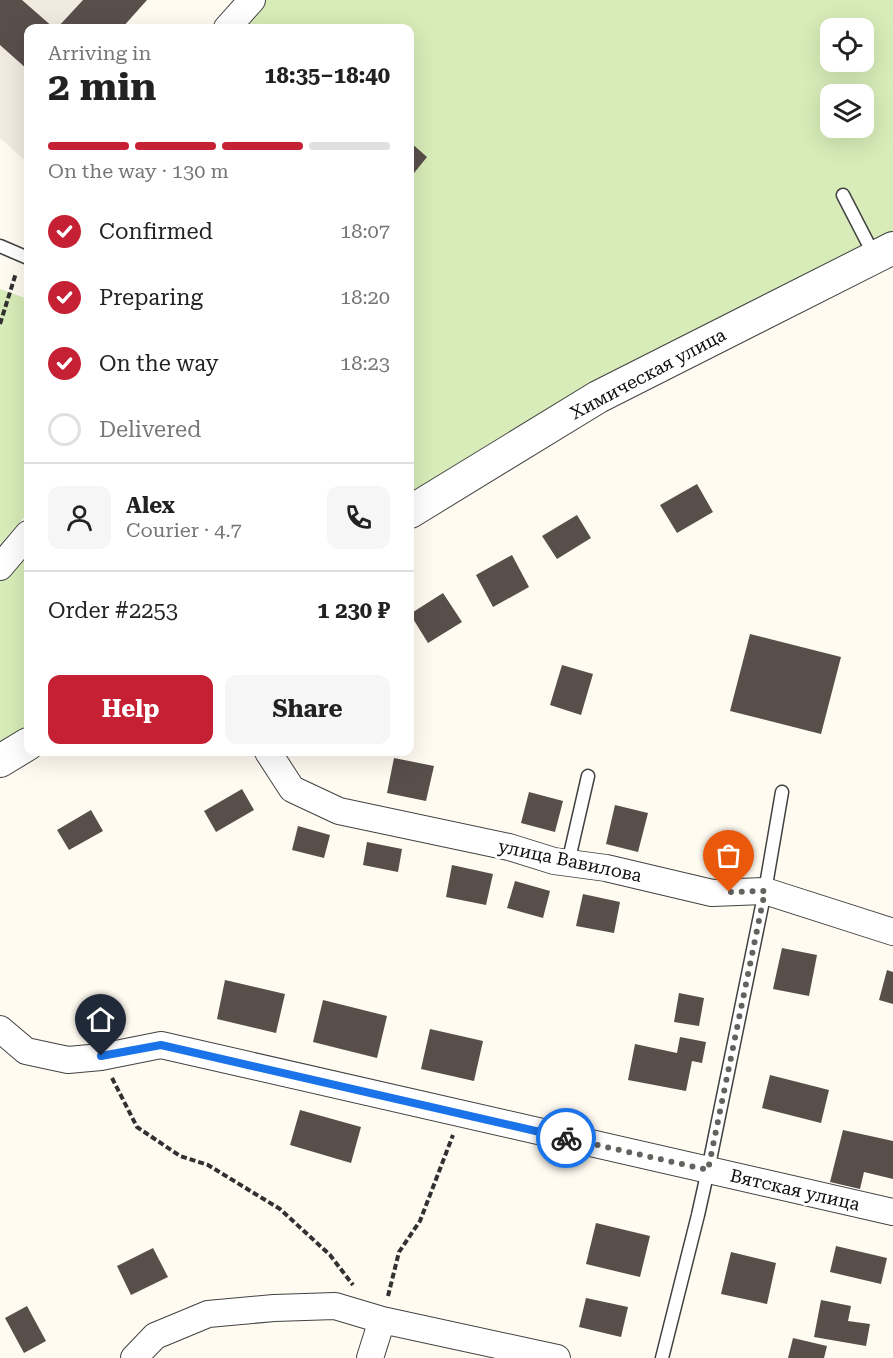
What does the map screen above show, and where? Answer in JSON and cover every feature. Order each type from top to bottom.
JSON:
[{"type":"street","points":[[231,24],[252,0]]},
{"type":"street","name":"Химическая улица","points":[[414,510],[598,397],[884,253]]},
{"type":"street","points":[[0,567],[24,539]]},
{"type":"street","points":[[0,761],[24,746]]},
{"type":"street","name":"улица Вавилова","points":[[271,756],[292,789],[339,811],[509,847],[554,861],[606,868],[712,893],[765,891],[893,932]]},
{"type":"street","name":"Вятская улица","points":[[0,1029],[26,1051],[69,1060],[161,1045],[893,1212]]},
{"type":"street","points":[[134,1358],[154,1336],[208,1314],[274,1308],[335,1306],[381,1320],[556,1358]]},
{"type":"street","points":[[370,1358],[381,1320]]},
{"type":"lane","points":[[843,195],[884,253]]},
{"type":"lane","points":[[0,246],[24,256]]},
{"type":"lane","points":[[568,863],[588,776]]},
{"type":"lane","points":[[662,1358],[708,1170],[765,891],[782,792]]},
{"type":"path","points":[[0,324],[24,259]]},
{"type":"path","points":[[101,1056],[137,1127],[180,1156],[208,1165],[280,1209],[330,1255],[381,1320]]},
{"type":"path","points":[[381,1320],[399,1252],[420,1221],[461,1114]]},
{"type":"green space","points":[[252,0],[893,0],[893,248],[414,510],[414,24],[231,24]]},
{"type":"green space","points":[[0,289],[24,298],[24,517],[0,544]]},
{"type":"green space","points":[[24,539],[24,746],[0,761],[0,567]]},
{"type":"shaded area","points":[[22,0],[83,0],[61,24],[49,24]]},
{"type":"shaded area","points":[[0,45],[24,66],[24,159],[0,138]]},
{"type":"building","points":[[0,0],[22,0],[49,24],[24,24],[24,66],[0,45]]},
{"type":"building","points":[[83,0],[147,0],[126,24],[61,24]]},
{"type":"building","points":[[414,146],[427,157],[414,173]]},
{"type":"building","points":[[697,484],[713,512],[677,533],[660,505]]},
{"type":"building","points":[[577,515],[591,538],[557,559],[542,536]]},
{"type":"building","points":[[512,555],[529,587],[493,607],[476,575]]},
{"type":"building","points":[[443,593],[462,622],[428,643],[414,620],[414,611]]},
{"type":"building","points":[[750,634],[841,657],[821,734],[730,711]]},
{"type":"building","points":[[562,665],[593,674],[581,715],[550,705]]},
{"type":"building","points":[[394,758],[434,766],[426,801],[387,793]]},
{"type":"building","points":[[242,789],[254,810],[216,832],[204,811]]},
{"type":"building","points":[[529,792],[563,801],[555,832],[521,823]]},
{"type":"building","points":[[615,805],[648,813],[638,852],[606,844]]},
{"type":"building","points":[[91,810],[103,831],[69,850],[57,830]]},
{"type":"building","points":[[298,826],[330,835],[324,858],[292,850]]},
{"type":"building","points":[[367,842],[402,849],[398,872],[363,865]]},
{"type":"building","points":[[452,865],[493,874],[486,905],[446,897]]},
{"type":"building","points":[[515,881],[550,891],[543,918],[507,908]]},
{"type":"building","points":[[583,894],[620,902],[614,933],[576,926]]},
{"type":"building","points":[[782,948],[817,955],[809,996],[773,989]]},
{"type":"building","points":[[887,970],[893,972],[893,1004],[879,1000]]},
{"type":"building","points":[[225,980],[285,994],[276,1033],[217,1019]]},
{"type":"building","points":[[679,993],[704,998],[699,1026],[674,1022]]},
{"type":"building","points":[[323,1000],[387,1016],[377,1058],[313,1042]]},
{"type":"building","points":[[430,1029],[483,1041],[474,1081],[421,1069]]},
{"type":"building","points":[[680,1037],[706,1042],[702,1063],[692,1061],[686,1091],[628,1080],[635,1044],[677,1053]]},
{"type":"building","points":[[770,1075],[829,1090],[821,1123],[762,1108]]},
{"type":"building","points":[[300,1110],[361,1127],[351,1163],[290,1145]]},
{"type":"building","points":[[843,1130],[893,1141],[893,1179],[864,1172],[860,1189],[830,1182]]},
{"type":"building","points":[[596,1223],[650,1236],[640,1277],[586,1264]]},
{"type":"building","points":[[836,1246],[887,1258],[881,1284],[830,1272]]},
{"type":"building","points":[[153,1248],[168,1277],[131,1295],[117,1266]]},
{"type":"building","points":[[731,1252],[776,1263],[767,1304],[721,1294]]},
{"type":"building","points":[[586,1298],[628,1307],[621,1337],[579,1327]]},
{"type":"building","points":[[821,1300],[851,1306],[848,1321],[870,1324],[866,1346],[814,1337]]},
{"type":"building","points":[[27,1306],[46,1341],[24,1353],[5,1318]]},
{"type":"building","points":[[793,1338],[827,1346],[824,1358],[788,1358]]},
{"type":"way so far","points":[[566,1138],[708,1170],[765,891],[729,892]]},
{"type":"route","points":[[101,1056],[161,1045],[566,1138]]}]
